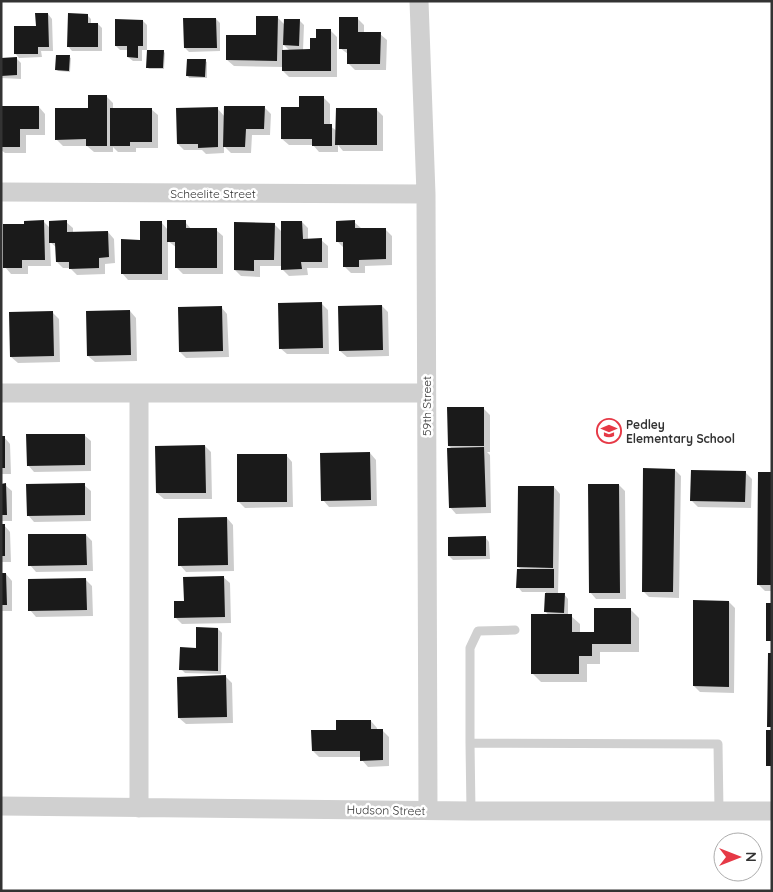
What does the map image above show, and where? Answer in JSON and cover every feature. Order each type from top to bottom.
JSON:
[{"type":"street","name":"59th Street","points":[[419,1],[426,194],[428,810]]},
{"type":"street","name":"Scheelite Street","points":[[1,192],[426,194]]},
{"type":"street","points":[[1,393],[426,393]]},
{"type":"street","points":[[138,393],[139,808]]},
{"type":"street","name":"Hudson Street","points":[[1,806],[471,811],[772,811]]},
{"type":"lane","points":[[471,811],[470,648],[478,631],[515,630]]},
{"type":"lane","points":[[470,743],[718,744],[719,811]]},
{"type":"building","points":[[35,13],[48,13],[49,47],[38,47],[38,54],[14,54],[14,26],[36,26]]},
{"type":"building","points":[[68,13],[88,14],[88,23],[98,23],[98,47],[67,47]]},
{"type":"building","points":[[256,16],[278,16],[277,61],[226,60],[226,35],[256,35]]},
{"type":"building","points":[[339,17],[358,17],[358,32],[381,32],[380,64],[347,64],[347,49],[339,49]]},
{"type":"building","points":[[183,18],[216,18],[217,48],[184,48]]},
{"type":"building","points":[[115,19],[143,20],[143,46],[138,46],[138,58],[127,57],[127,46],[115,46]]},
{"type":"building","points":[[284,19],[300,19],[299,46],[283,45]]},
{"type":"building","points":[[316,29],[331,29],[331,71],[282,71],[282,50],[310,49],[310,38],[316,38]]},
{"type":"building","points":[[147,50],[164,50],[163,68],[146,68]]},
{"type":"building","points":[[56,55],[70,55],[69,71],[55,70]]},
{"type":"building","points":[[17,57],[17,75],[1,76],[1,58]]},
{"type":"building","points":[[187,59],[206,59],[205,77],[186,76]]},
{"type":"building","points":[[88,95],[107,95],[107,146],[86,146],[86,139],[55,140],[55,108],[88,108]]},
{"type":"building","points":[[299,96],[324,96],[324,124],[332,124],[332,146],[312,146],[312,139],[281,139],[281,107],[299,107]]},
{"type":"building","points":[[1,106],[39,106],[39,129],[20,129],[20,147],[1,147]]},
{"type":"building","points":[[224,106],[265,106],[264,129],[246,129],[245,147],[223,147]]},
{"type":"building","points":[[218,107],[218,147],[198,148],[198,144],[177,144],[176,108]]},
{"type":"building","points":[[110,108],[152,108],[152,142],[130,142],[130,146],[110,146]]},
{"type":"building","points":[[336,108],[377,108],[377,145],[335,145]]},
{"type":"building","points":[[44,220],[45,260],[22,260],[22,268],[3,268],[3,224],[24,224],[24,221]]},
{"type":"building","points":[[67,220],[67,232],[108,231],[109,257],[99,258],[99,268],[69,269],[69,262],[56,262],[55,243],[49,243],[49,221]]},
{"type":"building","points":[[167,220],[186,220],[186,228],[217,228],[217,268],[175,268],[175,242],[167,242]]},
{"type":"building","points":[[355,220],[355,228],[386,228],[386,259],[359,260],[359,267],[343,267],[343,242],[336,242],[336,221]]},
{"type":"building","points":[[140,221],[162,221],[162,274],[121,274],[121,239],[140,240]]},
{"type":"building","points":[[281,221],[302,221],[303,239],[322,238],[322,262],[301,262],[302,269],[281,270]]},
{"type":"building","points":[[234,222],[275,223],[274,260],[254,260],[254,271],[234,270]]},
{"type":"building","points":[[322,302],[323,348],[279,349],[278,303]]},
{"type":"building","points":[[382,305],[383,350],[339,351],[338,306]]},
{"type":"building","points":[[222,306],[223,351],[179,352],[178,307]]},
{"type":"building","points":[[130,310],[131,355],[87,356],[86,311]]},
{"type":"building","points":[[53,311],[54,356],[10,357],[9,312]]},
{"type":"building","points":[[447,407],[484,407],[484,446],[448,446]]},
{"type":"building","points":[[26,434],[85,434],[85,465],[27,466]]},
{"type":"building","points":[[1,436],[5,436],[5,468],[1,468]]},
{"type":"building","points":[[205,445],[206,493],[156,493],[155,446]]},
{"type":"building","points":[[484,447],[486,507],[449,508],[447,448]]},
{"type":"building","points":[[370,452],[371,500],[321,501],[320,453]]},
{"type":"building","points":[[237,454],[287,454],[287,502],[237,502]]},
{"type":"building","points":[[643,468],[675,469],[673,592],[642,592]]},
{"type":"building","points":[[691,470],[746,471],[745,502],[690,501]]},
{"type":"building","points":[[758,472],[772,472],[772,585],[757,585]]},
{"type":"building","points":[[6,483],[7,515],[1,515],[1,484]]},
{"type":"building","points":[[85,483],[85,515],[27,516],[26,484]]},
{"type":"building","points":[[588,484],[619,484],[620,593],[589,593]]},
{"type":"building","points":[[518,486],[554,486],[553,568],[517,567]]},
{"type":"building","points":[[227,517],[228,565],[178,566],[178,518]]},
{"type":"building","points":[[1,524],[5,524],[5,556],[1,556]]},
{"type":"building","points":[[28,534],[86,534],[87,565],[28,566]]},
{"type":"building","points":[[486,536],[486,556],[448,556],[448,537]]},
{"type":"building","points":[[517,569],[554,569],[554,588],[516,588]]},
{"type":"building","points":[[1,573],[6,573],[7,605],[1,605]]},
{"type":"building","points":[[224,576],[225,617],[174,618],[174,601],[184,601],[183,577]]},
{"type":"building","points":[[86,578],[87,610],[28,611],[28,579]]},
{"type":"building","points":[[545,593],[565,593],[564,613],[544,612]]},
{"type":"building","points":[[693,600],[729,601],[729,687],[693,686]]},
{"type":"building","points":[[766,603],[772,603],[772,641],[766,641]]},
{"type":"building","points":[[594,608],[631,608],[631,644],[592,644],[592,656],[579,656],[579,674],[531,674],[531,614],[572,614],[572,632],[594,632]]},
{"type":"building","points":[[196,627],[218,628],[218,671],[179,670],[180,647],[196,648]]},
{"type":"building","points":[[768,653],[772,653],[772,727],[767,727]]},
{"type":"building","points":[[226,675],[227,717],[178,718],[177,677]]},
{"type":"building","points":[[336,720],[371,720],[371,729],[383,729],[383,760],[360,761],[360,751],[312,751],[311,730],[336,730]]},
{"type":"building","points":[[766,730],[772,730],[772,766],[766,766]]},
{"type":"place","name":"Pedley Elementary School","points":[[609,431]]}]
